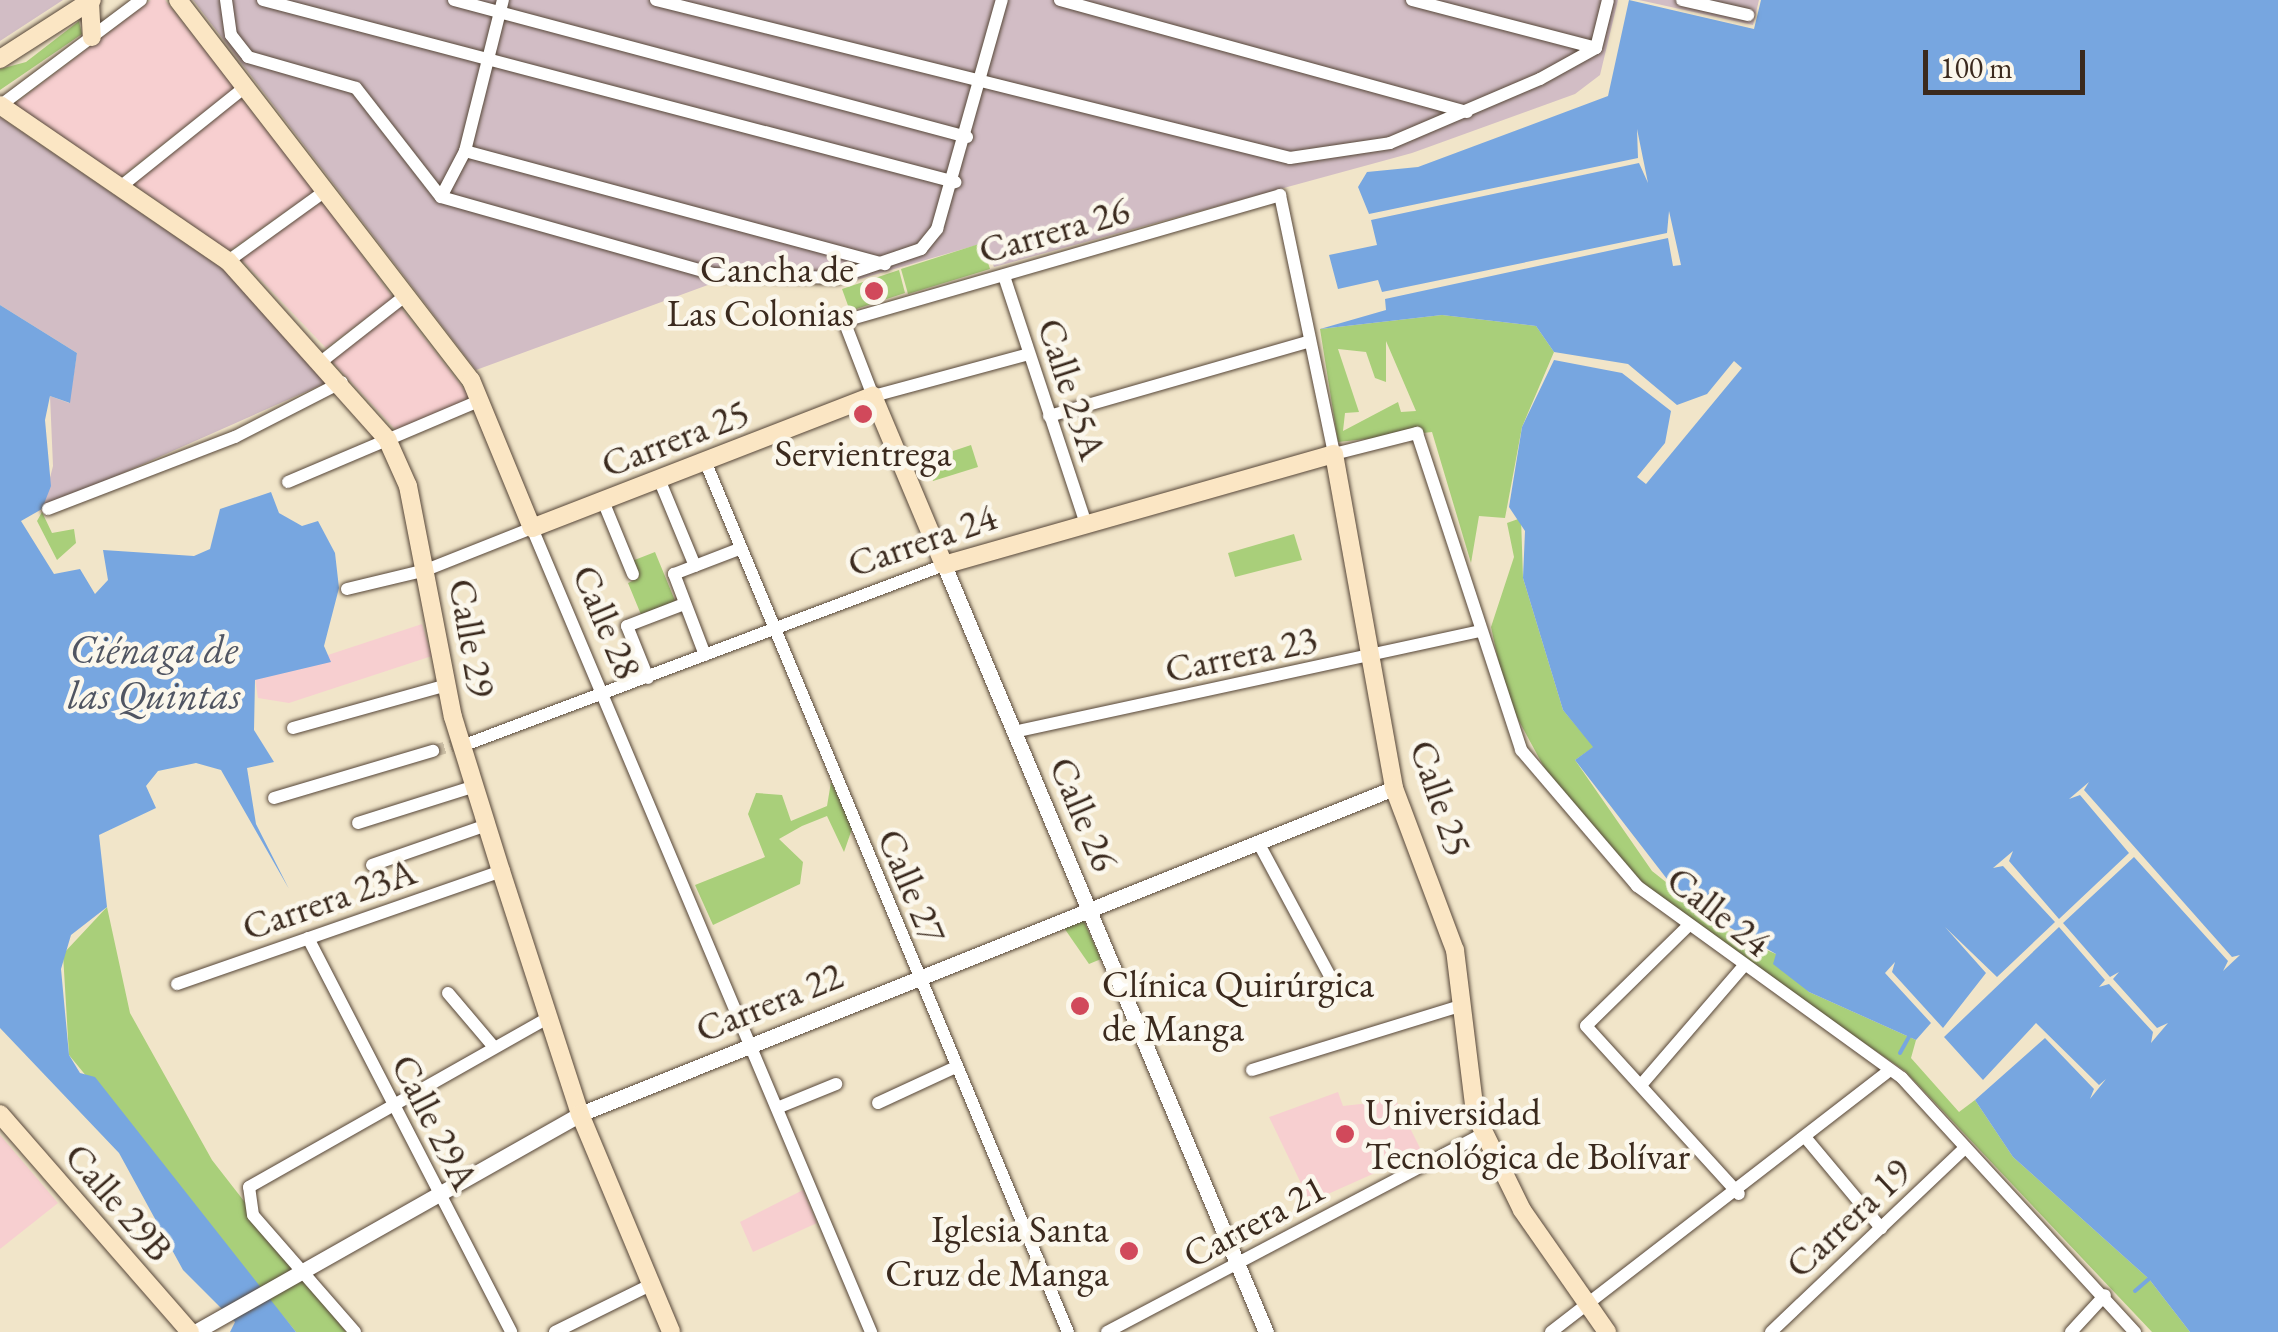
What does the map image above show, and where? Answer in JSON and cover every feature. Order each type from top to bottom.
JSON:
[{"type":"main road","name":"Calle 28","points":[[178,0],[405,296],[479,401],[532,528]]},
{"type":"main road","points":[[91,1],[92,37]]},
{"type":"main road","points":[[0,59],[91,1]]},
{"type":"main road","name":"Calle 29","points":[[0,105],[228,261],[342,382],[387,439],[426,570],[458,745],[475,786],[580,1114],[671,1332]]},
{"type":"main road","name":"Carrera 25","points":[[532,528],[873,396]]},
{"type":"main road","name":"Calle 26","points":[[873,396],[944,564]]},
{"type":"main road","name":"Carrera 24","points":[[944,564],[1084,521],[1334,454]]},
{"type":"main road","name":"Calle 25","points":[[1334,454],[1394,788],[1435,877],[1482,1134],[1587,1310],[1607,1332]]},
{"type":"main road","name":"Calle 29B","points":[[0,1114],[198,1329]]},
{"type":"street","points":[[0,105],[142,0]]},
{"type":"street","points":[[226,0],[231,35],[248,57],[366,94],[441,197],[714,274],[836,278],[888,264],[922,249],[956,182],[1002,0]]},
{"type":"street","points":[[264,0],[956,182]]},
{"type":"street","points":[[454,0],[501,6],[967,137]]},
{"type":"street","points":[[656,0],[1290,158],[1390,142],[1467,112],[1596,48],[1608,0]]},
{"type":"street","points":[[1060,0],[1467,112]]},
{"type":"street","points":[[1412,0],[1596,48]]},
{"type":"street","points":[[1682,0],[1748,16]]},
{"type":"street","points":[[441,197],[465,151],[501,6]]},
{"type":"street","points":[[119,188],[246,87]]},
{"type":"street","points":[[465,151],[888,264]]},
{"type":"street","points":[[228,261],[325,190]]},
{"type":"street","name":"Carrera 26","points":[[844,321],[1280,195]]},
{"type":"street","name":"Calle 25","points":[[1280,195],[1307,342],[1334,454]]},
{"type":"street","name":"Calle 25A","points":[[1004,276],[1084,521]]},
{"type":"street","points":[[322,360],[405,296]]},
{"type":"street","name":"Calle 26","points":[[844,321],[873,396]]},
{"type":"street","points":[[1049,416],[1307,342]]},
{"type":"street","name":"Carrera 25","points":[[873,396],[1028,354]]},
{"type":"street","points":[[48,509],[235,437],[342,382]]},
{"type":"street","points":[[288,482],[479,401]]},
{"type":"street","name":"Carrera 24","points":[[1334,454],[1417,433]]},
{"type":"street","name":"Calle 24","points":[[1417,433],[1521,750],[1638,886],[1742,968],[1890,1070],[2105,1295],[2135,1332]]},
{"type":"street","name":"Calle 27","points":[[705,461],[771,630],[1068,1332]]},
{"type":"street","points":[[659,479],[695,566]]},
{"type":"street","points":[[602,500],[633,574]]},
{"type":"street","name":"Carrera 25","points":[[346,589],[426,570],[532,528]]},
{"type":"street","name":"Calle 28","points":[[532,528],[871,1332]]},
{"type":"street","points":[[705,655],[674,574],[739,550]]},
{"type":"street","name":"Calle 26","points":[[944,564],[1266,1332]]},
{"type":"street","name":"Carrera 24","points":[[458,745],[603,695],[944,564]]},
{"type":"street","points":[[648,678],[627,626],[684,604]]},
{"type":"street","name":"Carrera 23","points":[[1013,732],[1481,631]]},
{"type":"street","points":[[293,728],[447,685]]},
{"type":"street","points":[[274,798],[433,751]]},
{"type":"street","points":[[358,823],[475,786]]},
{"type":"street","name":"Carrera 22","points":[[198,1329],[436,1191],[580,1114],[1394,788]]},
{"type":"street","points":[[372,865],[487,825]]},
{"type":"street","points":[[1258,842],[1331,978]]},
{"type":"street","name":"Carrera 23A","points":[[177,984],[501,871]]},
{"type":"street","points":[[1687,927],[1586,1026],[1738,1194]]},
{"type":"street","name":"Calle 29A","points":[[308,938],[511,1332]]},
{"type":"street","points":[[1641,1084],[1742,968]]},
{"type":"street","points":[[448,992],[493,1046]]},
{"type":"street","points":[[1252,1070],[1460,1006]]},
{"type":"street","points":[[355,1332],[253,1215],[249,1188],[391,1102],[549,1016]]},
{"type":"street","points":[[878,1103],[956,1067]]},
{"type":"street","points":[[1550,1332],[1587,1310],[1738,1194],[1890,1070]]},
{"type":"street","points":[[777,1108],[836,1084]]},
{"type":"street","name":"Carrera 21","points":[[1107,1332],[1482,1134]]},
{"type":"street","points":[[1805,1136],[1881,1228]]},
{"type":"street","name":"Carrera 19","points":[[1771,1332],[1966,1148]]},
{"type":"street","points":[[555,1332],[650,1285]]},
{"type":"street","points":[[2071,1332],[2105,1295]]},
{"type":"shaded area","points":[[0,0],[63,0],[0,41]]},
{"type":"shaded area","points":[[151,0],[165,0],[235,88],[118,179],[13,105]]},
{"type":"shaded area","points":[[193,0],[1618,0],[1600,75],[1575,94],[1412,153],[994,267],[984,243],[846,283],[716,282],[476,370]]},
{"type":"shaded area","points":[[1639,0],[1759,0],[1753,25]]},
{"type":"shaded area","points":[[240,97],[315,191],[229,251],[130,182]]},
{"type":"shaded area","points":[[0,117],[223,269],[328,382],[42,509],[53,466],[50,396],[69,403],[77,353],[0,305]]},
{"type":"shaded area","points":[[321,199],[393,298],[326,348],[241,259]]},
{"type":"shaded area","points":[[398,304],[471,398],[396,430],[329,358]]},
{"type":"shaded area","points":[[422,624],[432,656],[289,703],[258,698],[255,679]]},
{"type":"shaded area","name":"Universidad Tecnológica de Bolívar","points":[[1338,1092],[1343,1106],[1396,1100],[1422,1152],[1310,1202],[1269,1117]]},
{"type":"shaded area","points":[[0,1135],[58,1203],[0,1249]]},
{"type":"shaded area","points":[[803,1190],[817,1223],[753,1252],[740,1222]]},
{"type":"green space","points":[[79,21],[82,34],[0,90],[0,69],[26,62]]},
{"type":"green space","points":[[982,243],[990,269],[908,294],[901,269]]},
{"type":"green space","name":"Cancha de Las Colonias","points":[[899,270],[905,293],[850,311],[842,289]]},
{"type":"green space","points":[[1442,315],[1536,326],[1554,352],[1522,427],[1505,518],[1479,516],[1471,563],[1432,432],[1338,442],[1320,329]],"holes":[[[1386,341],[1416,411],[1401,412],[1398,402],[1343,431],[1345,413],[1359,412],[1338,349],[1366,352],[1375,378],[1386,382]]]},
{"type":"green space","points":[[971,445],[978,467],[933,481],[926,460]]},
{"type":"green space","points":[[42,512],[52,533],[74,529],[76,543],[57,560],[37,521]]},
{"type":"green space","points":[[1521,518],[1523,578],[1563,710],[1594,747],[1575,760],[1652,871],[1734,936],[1776,954],[1809,992],[1916,1040],[1911,1058],[1959,1112],[1975,1100],[2013,1157],[2149,1279],[2190,1332],[2152,1332],[1905,1071],[1697,928],[1615,859],[1551,780],[1506,697],[1491,627],[1514,557],[1507,523]]},
{"type":"green space","points":[[1294,534],[1302,560],[1235,577],[1228,553]]},
{"type":"green space","points":[[655,552],[676,603],[642,617],[628,583],[639,578],[632,561]]},
{"type":"green space","points":[[831,782],[853,826],[844,852],[827,816],[802,826],[779,839],[803,862],[800,884],[713,925],[695,885],[765,857],[748,814],[756,793],[782,795],[791,821],[827,806]]},
{"type":"green space","points":[[107,907],[130,1013],[212,1160],[346,1332],[296,1332],[69,1055],[63,954]]},
{"type":"green space","points":[[1082,917],[1101,959],[1089,964],[1062,925]]},
{"type":"water","points":[[1629,0],[1754,29],[1761,0],[2278,0],[2278,1332],[2190,1332],[2149,1279],[2013,1157],[1975,1100],[2045,1038],[2094,1089],[2090,1099],[2106,1079],[2099,1085],[2036,1023],[1983,1080],[1944,1037],[2059,927],[2105,980],[2099,987],[2109,984],[2153,1032],[2151,1043],[2168,1023],[2157,1028],[2113,979],[2119,972],[2110,977],[2063,923],[2134,857],[2228,961],[2223,971],[2240,955],[2232,957],[2084,790],[2089,782],[2069,799],[2080,795],[2129,853],[2059,919],[2009,861],[2013,851],[1993,868],[2003,866],[2055,922],[1997,977],[1945,927],[1986,973],[1943,1028],[1892,972],[1895,962],[1885,973],[1931,1023],[1916,1040],[1809,992],[1773,964],[1776,954],[1684,901],[1575,760],[1593,747],[1563,710],[1523,578],[1525,531],[1509,507],[1522,427],[1554,360],[1622,373],[1671,411],[1665,443],[1637,477],[1646,484],[1742,368],[1734,361],[1707,394],[1677,405],[1628,364],[1554,352],[1536,326],[1442,315],[1320,329],[1386,310],[1385,299],[1668,238],[1673,266],[1681,265],[1669,211],[1667,233],[1382,292],[1378,280],[1338,289],[1329,255],[1377,245],[1371,220],[1639,163],[1648,183],[1637,129],[1638,158],[1369,214],[1358,187],[1367,172],[1418,167],[1608,96]]},
{"type":"water","name":"Ciénaga de las Quintas","points":[[0,305],[77,353],[70,403],[50,396],[45,420],[51,486],[42,509],[21,521],[54,574],[80,569],[95,594],[108,580],[103,550],[194,556],[210,549],[220,509],[271,492],[279,513],[302,526],[318,521],[335,553],[339,588],[324,646],[331,662],[255,680],[254,730],[274,762],[247,768],[256,824],[289,889],[221,770],[196,763],[158,771],[146,786],[156,808],[99,835],[107,907],[71,935],[61,969],[69,1055],[80,1073],[95,1077],[296,1332],[230,1332],[235,1322],[183,1270],[119,1153],[0,1028]]},
{"type":"waterway","points":[[1900,1053],[1910,1035]]},
{"type":"waterway","points":[[2135,1291],[2149,1279]]},
{"type":"tunnel","points":[[433,751],[452,746]]},
{"type":"place","name":"Cancha de Las Colonias","points":[[874,291]]},
{"type":"place","name":"Servientrega","points":[[863,414]]},
{"type":"place","name":"Clínica Quirúrgica de Manga","points":[[1080,1006]]},
{"type":"place","name":"Universidad Tecnológica de Bolívar","points":[[1345,1134]]},
{"type":"place","name":"Iglesia Santa Cruz de Manga","points":[[1129,1251]]}]
